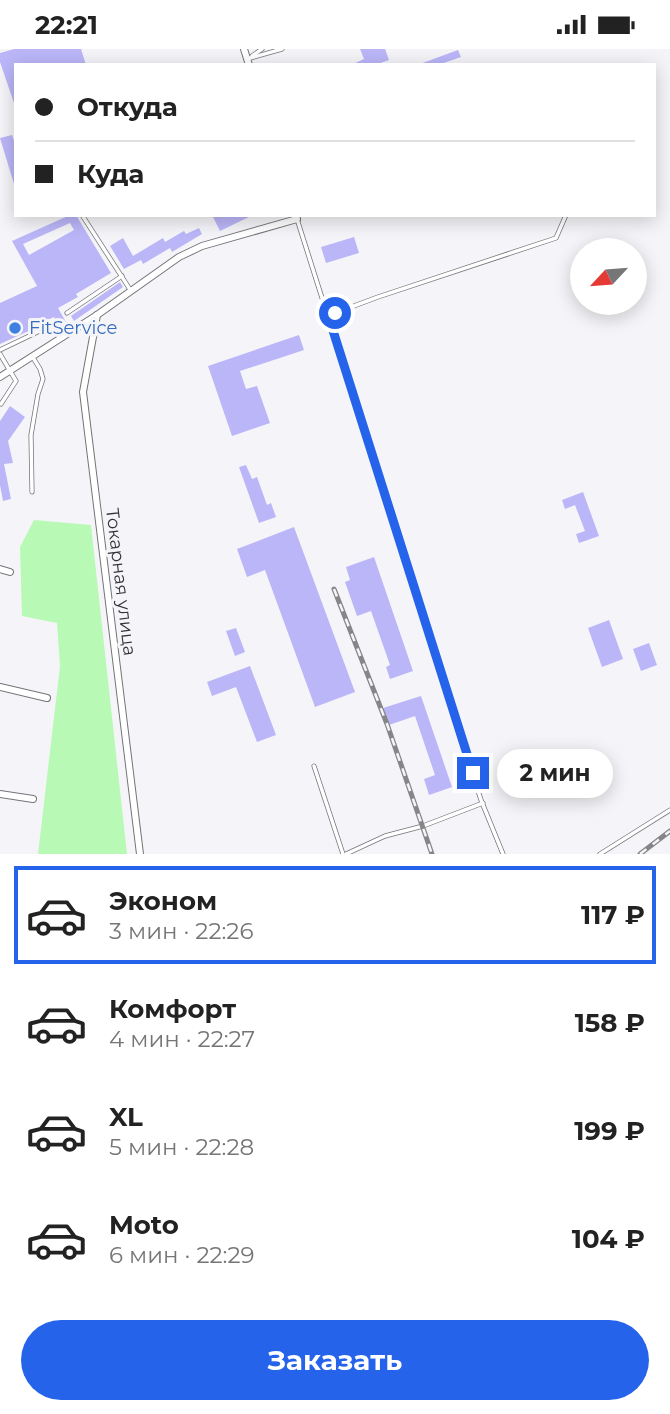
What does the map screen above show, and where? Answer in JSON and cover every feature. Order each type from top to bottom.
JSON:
[{"type":"street","points":[[244,49],[248,62]]},
{"type":"street","points":[[0,377],[97,315],[179,257],[202,246],[296,217]]},
{"type":"street","name":"Токарная улица","points":[[97,315],[83,392],[140,854]]},
{"type":"street","points":[[0,569],[10,572]]},
{"type":"street","points":[[0,687],[47,698]]},
{"type":"street","points":[[0,794],[33,799]]},
{"type":"lane","points":[[248,62],[262,49]]},
{"type":"lane","points":[[248,62],[282,49]]},
{"type":"lane","points":[[83,217],[131,291]]},
{"type":"lane","points":[[296,217],[483,803],[503,854]]},
{"type":"lane","points":[[329,318],[335,313],[378,297],[556,238],[565,217]]},
{"type":"lane","points":[[67,313],[122,276]]},
{"type":"lane","points":[[1,404],[16,381],[0,352],[50,326]]},
{"type":"lane","points":[[32,356],[43,380],[36,402],[31,435],[32,492]]},
{"type":"lane","points":[[314,766],[344,854],[385,836],[423,826],[483,803]]},
{"type":"lane","points":[[600,854],[670,810]]},
{"type":"green space","points":[[34,520],[91,525],[127,854],[38,854],[60,666],[57,623],[22,616],[20,547]]},
{"type":"building","points":[[14,49],[81,49],[85,63],[14,63],[14,103],[0,62],[0,53]]},
{"type":"building","points":[[360,49],[385,49],[389,60],[381,63],[355,63],[364,59]]},
{"type":"building","points":[[458,50],[461,57],[444,63],[422,63]]},
{"type":"building","points":[[12,135],[14,140],[14,184],[0,138]]},
{"type":"building","points":[[66,217],[77,217],[111,273],[58,308],[66,322],[59,327],[54,317],[0,344],[0,303],[37,286],[12,241]],"holes":[[[70,223],[74,230],[29,255],[23,244]]]},
{"type":"building","points":[[213,217],[249,217],[220,231]]},
{"type":"building","points":[[199,228],[202,234],[172,252],[170,248],[143,264],[141,260],[124,269],[110,246],[123,238],[133,256],[163,238],[165,242],[184,231],[186,234]]},
{"type":"building","points":[[354,237],[359,253],[326,263],[321,247]]},
{"type":"building","points":[[120,282],[123,287],[74,321],[71,316]]},
{"type":"building","points":[[299,335],[304,350],[240,371],[246,389],[257,386],[270,423],[232,436],[208,366]]},
{"type":"building","points":[[10,406],[25,417],[8,441],[13,463],[4,464],[11,499],[3,501],[0,485],[0,421]]},
{"type":"building","points":[[246,465],[252,479],[257,477],[267,505],[271,503],[276,517],[259,523],[239,467]]},
{"type":"building","points":[[583,492],[599,536],[579,543],[576,534],[585,531],[575,505],[565,509],[562,500]]},
{"type":"building","points":[[294,527],[355,692],[315,707],[265,570],[247,577],[237,549]]},
{"type":"building","points":[[374,557],[413,671],[390,679],[386,667],[390,665],[371,611],[357,616],[345,582],[350,580],[346,567]]},
{"type":"building","points":[[609,620],[623,659],[602,667],[588,628]]},
{"type":"building","points":[[236,628],[245,652],[235,656],[226,631]]},
{"type":"building","points":[[649,643],[657,665],[641,671],[633,649]]},
{"type":"building","points":[[250,666],[276,735],[257,742],[236,687],[212,696],[207,682]]},
{"type":"building","points":[[421,696],[452,787],[429,795],[424,779],[435,775],[415,716],[389,725],[383,708]]},
{"type":"railway","points":[[334,589],[387,724],[432,854]]},
{"type":"railway","points":[[640,854],[670,831]]},
{"type":"place","name":"FitService","points":[[15,328]]},
{"type":"route","points":[[335,313],[329,318],[473,773]]}]
